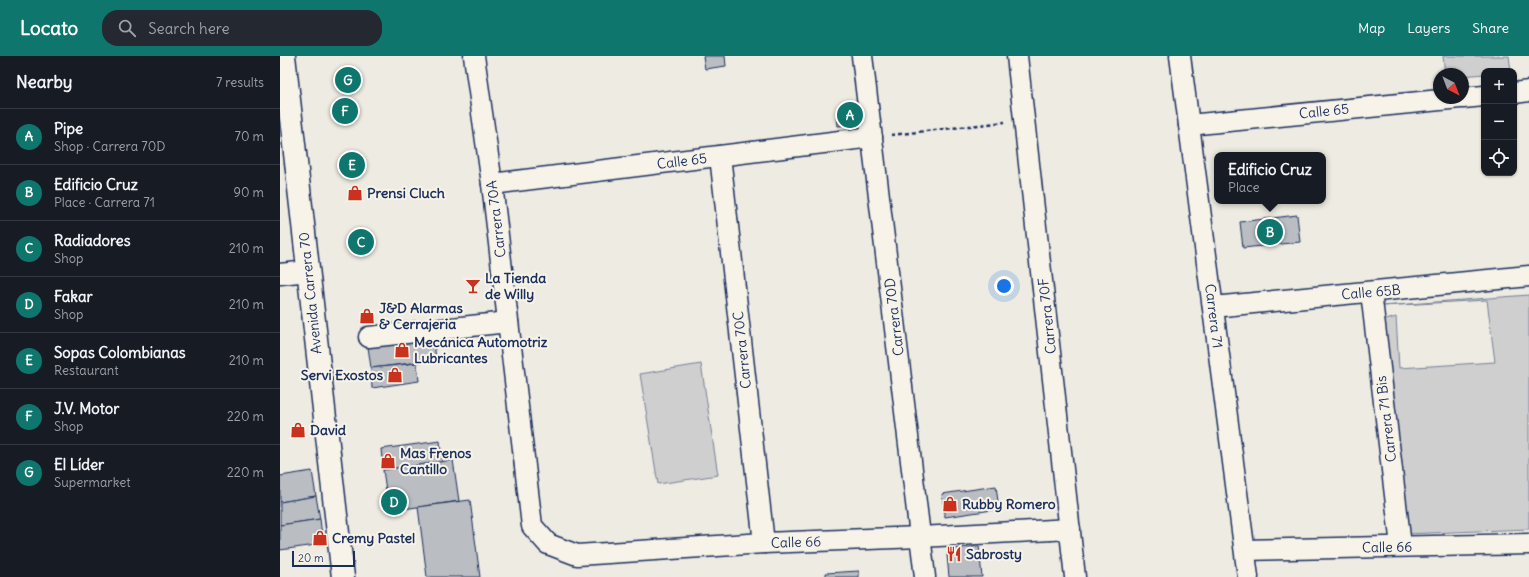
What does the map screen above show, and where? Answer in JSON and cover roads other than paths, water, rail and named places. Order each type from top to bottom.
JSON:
[{"type":"main road","name":"Avenida Carrera 70","points":[[284,56],[343,577]]},
{"type":"street","name":"Carrera 70A","points":[[474,56],[492,184],[532,526]]},
{"type":"street","name":"Carrera 70D","points":[[862,56],[925,577]]},
{"type":"street","name":"Carrera 70F","points":[[1017,56],[1026,119],[1075,577]]},
{"type":"street","name":"Carrera 71","points":[[1180,56],[1248,577]]},
{"type":"street","points":[[1517,93],[1529,91]]},
{"type":"street","points":[[1469,97],[1481,96]]},
{"type":"street","name":"Calle 65","points":[[1189,125],[1433,101]]},
{"type":"street","name":"Calle 65","points":[[492,184],[872,137]]},
{"type":"street","name":"Carrera 70C","points":[[720,156],[764,543]]},
{"type":"street","points":[[280,274],[308,271]]},
{"type":"street","name":"Calle 65B","points":[[1213,307],[1529,276]]},
{"type":"street","name":"Carrera 71 Bis","points":[[1371,292],[1401,546]]},
{"type":"street","points":[[369,337],[508,322]]},
{"type":"street","name":"Calle 66","points":[[532,526],[548,544],[577,555],[764,543],[1070,529]]},
{"type":"street","name":"Calle 66","points":[[1245,550],[1529,544]]},
{"type":"place","name":"El Líder","points":[[348,80]]},
{"type":"place","name":"J.V. Motor","points":[[345,111]]},
{"type":"place","name":"Pipe","points":[[850,115]]},
{"type":"place","name":"Sopas Colombianas","points":[[352,165]]},
{"type":"place","name":"Prensi Cluch","points":[[355,193]]},
{"type":"place","name":"Edificio Cruz","points":[[1270,232]]},
{"type":"place","name":"Radiadores","points":[[361,242]]},
{"type":"place","name":"La Tienda de Willy","points":[[473,286]]},
{"type":"place","name":"J&D Alarmas & Cerrajeria","points":[[367,316]]},
{"type":"place","name":"Mecánica Automotriz Lubricantes","points":[[402,350]]},
{"type":"place","name":"Servi Exostos","points":[[395,375]]},
{"type":"place","name":"David","points":[[298,430]]},
{"type":"place","name":"Mas Frenos Cantillo","points":[[388,461]]},
{"type":"place","name":"Fakar","points":[[394,502]]},
{"type":"place","name":"Rubby Romero","points":[[950,504]]},
{"type":"place","name":"Cremy Pastel","points":[[320,538]]},
{"type":"place","name":"Sabrosty","points":[[954,554]]}]
